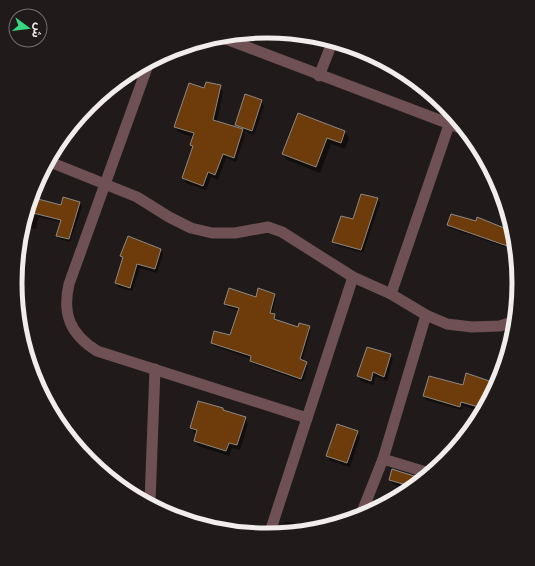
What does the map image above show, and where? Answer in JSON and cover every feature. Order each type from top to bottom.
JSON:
[{"type":"street","points":[[230,41],[319,76],[457,127]]},
{"type":"street","points":[[319,76],[331,46]]},
{"type":"street","points":[[146,69],[104,183],[69,284],[66,300],[68,317],[72,328],[87,345],[97,351],[307,418]]},
{"type":"street","points":[[391,294],[449,125]]},
{"type":"street","points":[[53,163],[137,197],[169,217],[191,228],[212,233],[235,233],[268,227],[282,232],[353,277],[391,294],[426,315],[447,324],[472,327],[500,326],[510,323]]},
{"type":"street","points":[[271,528],[353,277]]},
{"type":"street","points":[[363,509],[383,459],[426,315]]},
{"type":"street","points":[[150,499],[155,369]]},
{"type":"street","points":[[383,459],[425,472]]},
{"type":"building","points":[[206,82],[221,85],[213,120],[243,129],[234,158],[223,154],[215,175],[208,172],[203,186],[182,178],[193,146],[190,145],[194,133],[174,127],[189,83],[204,88]]},
{"type":"building","points":[[245,94],[262,100],[252,131],[235,125]]},
{"type":"building","points":[[298,113],[345,131],[341,143],[327,138],[316,167],[282,154]]},
{"type":"building","points":[[361,194],[378,198],[361,250],[332,242],[341,216],[353,219]]},
{"type":"building","points":[[63,197],[80,202],[69,239],[56,236],[61,220],[32,213],[37,199],[61,205]]},
{"type":"building","points":[[451,214],[476,221],[477,217],[507,229],[510,247],[447,225]]},
{"type":"building","points":[[128,236],[161,249],[155,269],[137,264],[130,288],[115,283],[123,257],[120,256]]},
{"type":"building","points":[[229,288],[256,297],[258,288],[275,294],[270,313],[275,314],[274,319],[298,327],[299,323],[310,326],[300,359],[307,362],[301,379],[250,361],[251,356],[211,343],[214,331],[230,335],[239,308],[224,304]]},
{"type":"building","points":[[367,347],[391,354],[384,377],[373,372],[371,381],[357,376]]},
{"type":"building","points":[[466,373],[492,382],[479,407],[461,402],[460,407],[423,396],[429,376],[463,385]]},
{"type":"building","points":[[198,401],[223,408],[223,410],[246,417],[237,445],[229,443],[226,451],[194,441],[197,430],[190,428]]},
{"type":"building","points":[[337,424],[358,431],[347,463],[326,456]]},
{"type":"building","points":[[392,469],[418,477],[407,485],[389,480]]}]
